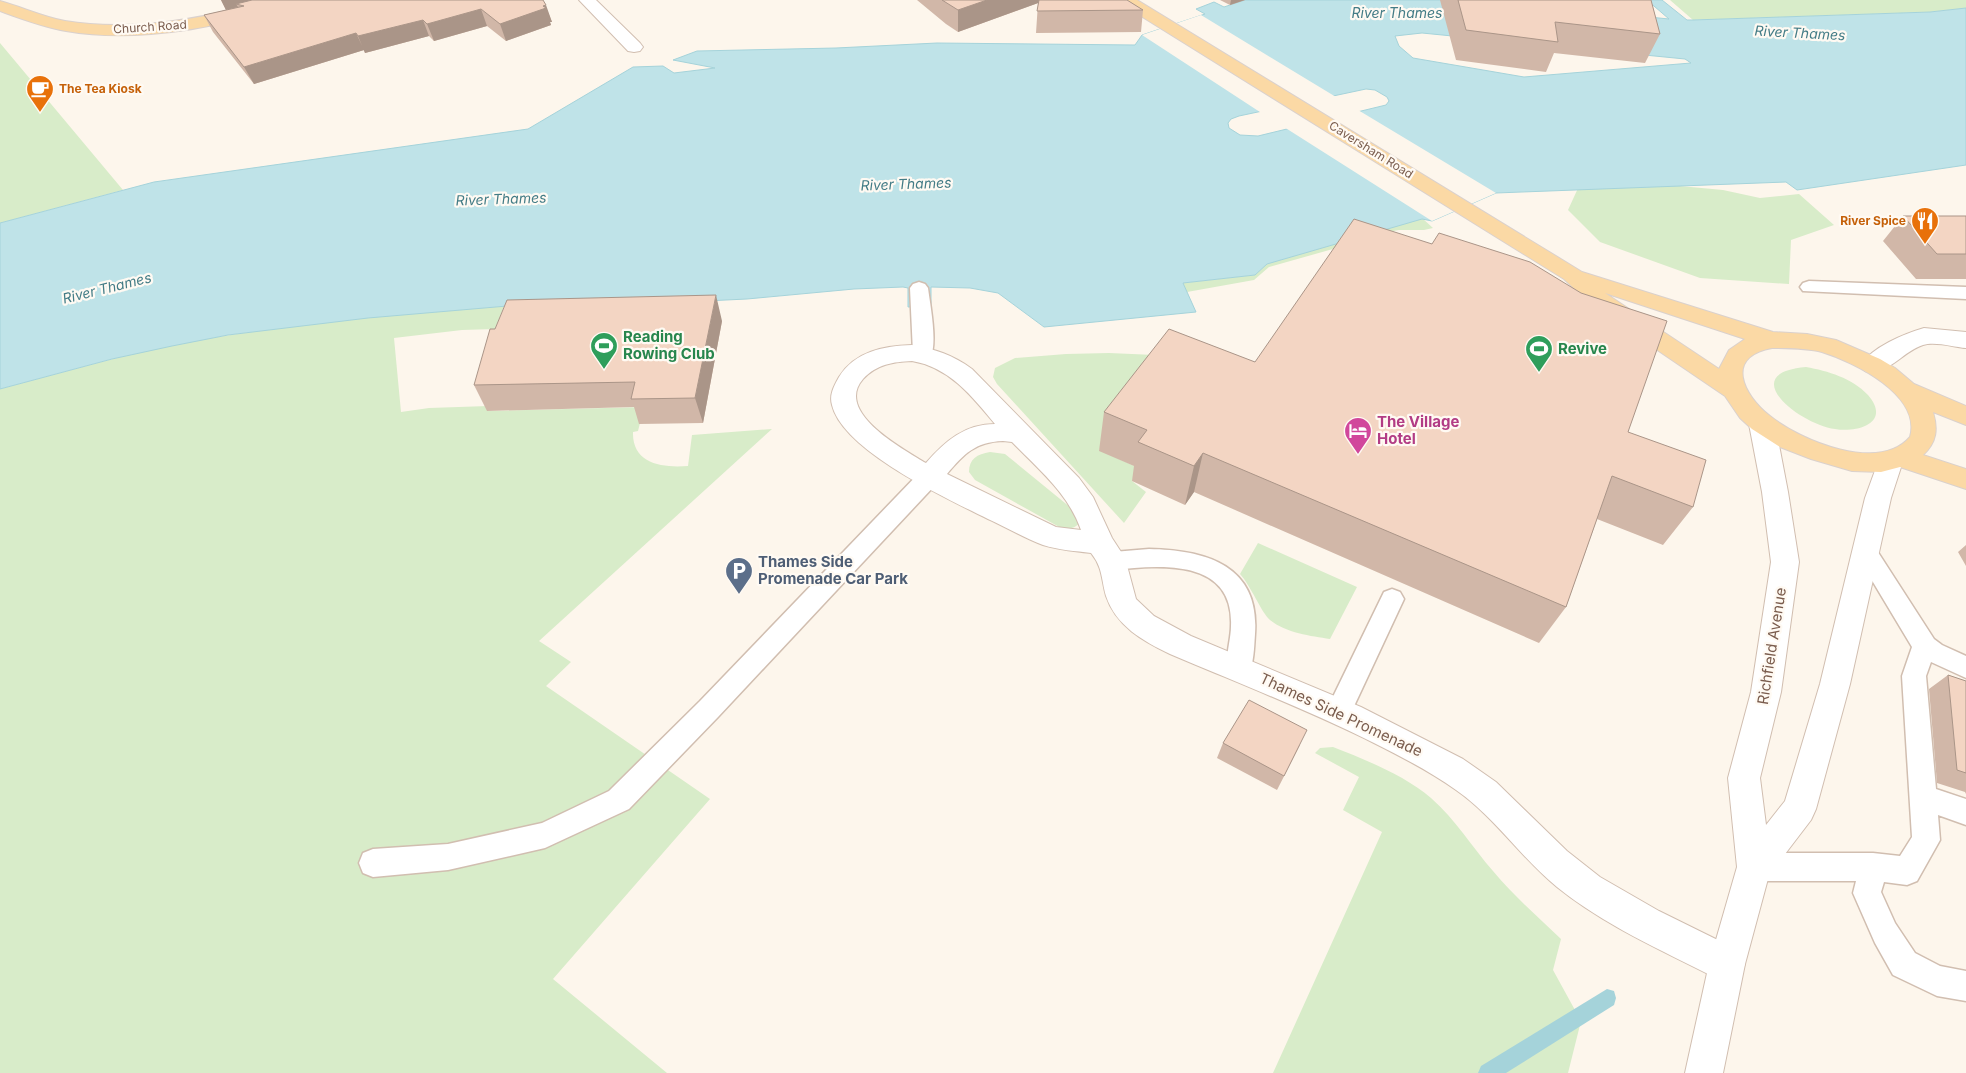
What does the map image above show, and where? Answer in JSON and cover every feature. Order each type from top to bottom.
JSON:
[{"type":"main road","name":"Church Road","points":[[0,6],[65,26],[102,31],[193,24],[301,0]]},
{"type":"main road","name":"Caversham Road","points":[[1126,0],[1572,274],[1602,302],[1733,390]]},
{"type":"main road","name":"Caversham Road","points":[[1572,274],[1772,340]]},
{"type":"main road","points":[[1966,416],[1906,390],[1873,365],[1827,346],[1809,342],[1772,340],[1758,343],[1746,348],[1733,360],[1730,374],[1733,390],[1744,407],[1762,424],[1791,442],[1824,455],[1856,461],[1895,459],[1966,479]]},
{"type":"main road","points":[[1895,459],[1917,447],[1925,433],[1923,416],[1906,390]]},
{"type":"street","points":[[587,0],[634,48]]},
{"type":"street","points":[[1873,365],[1905,343],[1924,336],[1966,340]]},
{"type":"street","name":"Thames Side Promenade","points":[[1106,552],[1052,537],[1034,529],[895,457],[870,438],[846,411],[843,398],[846,384],[855,372],[868,362],[894,354],[923,353],[940,358],[975,383],[1085,506],[1106,552],[1125,610],[1145,626],[1177,645],[1239,668],[1339,710],[1411,746],[1478,784],[1541,850],[1568,875],[1598,896],[1650,926],[1727,964]]},
{"type":"street","name":"Richfield Avenue","points":[[1754,867],[1744,778],[1766,692],[1785,562],[1775,492],[1762,424]]},
{"type":"street","points":[[930,476],[957,446],[970,438],[986,433],[1019,434]]},
{"type":"street","name":"Richfield Avenue","points":[[1704,1073],[1727,964],[1754,867],[1799,808],[1835,684],[1878,498],[1895,459]]},
{"type":"lane","points":[[1808,287],[1966,294]]},
{"type":"lane","points":[[919,288],[923,353]]},
{"type":"lane","points":[[373,863],[448,857],[545,835],[619,800],[710,709],[930,476]]},
{"type":"lane","points":[[1106,552],[1148,557],[1184,558],[1209,567],[1231,582],[1242,606],[1242,638],[1239,668]]},
{"type":"lane","points":[[1866,552],[1925,646],[1965,674]]},
{"type":"lane","points":[[1339,710],[1392,599]]},
{"type":"lane","points":[[1754,867],[1872,867],[1907,871],[1926,840],[1914,676],[1925,646]]},
{"type":"lane","points":[[1923,797],[1966,812]]},
{"type":"lane","points":[[1872,867],[1867,893],[1885,933],[1904,964],[1937,981],[1966,986]]},
{"type":"green space","points":[[1670,0],[1966,0],[1966,8],[1930,12],[1693,20]]},
{"type":"green space","points":[[0,43],[123,190],[0,223]]},
{"type":"green space","points":[[1637,182],[1723,190],[1760,198],[1799,194],[1834,225],[1791,240],[1789,284],[1700,278],[1600,242],[1568,210],[1579,186]]},
{"type":"green space","points":[[1422,218],[1433,228],[1399,230],[1376,234],[1340,247],[1269,267],[1254,280],[1187,292],[1183,283],[1255,275],[1267,264]]},
{"type":"green space","points":[[504,306],[495,329],[462,330],[394,338],[401,412],[429,408],[488,406],[487,411],[644,407],[638,431],[633,432],[634,443],[643,457],[650,462],[668,466],[688,466],[692,435],[772,429],[539,641],[571,662],[546,686],[710,799],[553,979],[667,1073],[0,1073],[0,389],[173,345],[255,331],[338,321]]},
{"type":"green space","points":[[1109,353],[1155,355],[1099,450],[1141,469],[1132,481],[1146,492],[1124,523],[997,384],[993,377],[995,368],[1015,358]]},
{"type":"green space","points":[[1806,367],[1839,376],[1862,389],[1874,405],[1876,413],[1874,419],[1869,424],[1861,427],[1844,430],[1835,429],[1805,418],[1791,409],[1780,398],[1774,388],[1776,379],[1785,371]]},
{"type":"green space","points":[[990,452],[1005,454],[1076,512],[1080,522],[1072,528],[1061,528],[975,480],[969,472],[972,460],[981,454]]},
{"type":"green space","points":[[1258,543],[1357,587],[1330,639],[1291,631],[1276,624],[1267,616],[1240,574]]},
{"type":"green space","points":[[1333,747],[1397,775],[1431,798],[1456,824],[1501,880],[1561,939],[1553,970],[1581,1021],[1568,1073],[1273,1073],[1382,832],[1343,810],[1359,777],[1315,753],[1320,748]]},
{"type":"water","name":"River Thames","points":[[1245,0],[1478,0],[1669,19],[1647,0],[1662,0],[1687,20],[1930,12],[1966,8],[1966,165],[1797,190],[1786,182],[1496,193],[1432,221],[1422,219],[1267,264],[1255,275],[1183,283],[1196,312],[1044,327],[998,293],[970,288],[931,287],[931,306],[908,307],[908,288],[903,287],[854,289],[747,299],[621,305],[519,305],[368,318],[228,335],[112,359],[0,389],[0,223],[154,182],[528,129],[633,67],[663,66],[674,73],[715,68],[673,60],[697,51],[836,48],[937,43],[1135,45],[1142,35],[1205,14],[1196,9],[1214,2],[1224,7]],"holes":[[[1422,33],[1685,59],[1691,63],[1524,77],[1413,58],[1399,46],[1395,36]],[[1366,89],[1375,90],[1387,97],[1389,101],[1386,105],[1258,136],[1240,135],[1229,128],[1228,123],[1231,119],[1239,116]]]},
{"type":"pier","points":[[1201,15],[1336,97],[1263,114],[1142,35]]},
{"type":"pier","points":[[1358,110],[1496,193],[1432,221],[1284,127]]},
{"type":"building","points":[[252,0],[543,0],[546,5],[543,6],[546,8],[500,24],[481,9],[427,24],[423,20],[358,36],[356,33],[244,67],[204,15],[244,6],[236,4]]},
{"type":"building","points":[[942,0],[987,0],[958,10]]},
{"type":"building","points":[[1039,0],[1127,0],[1143,10],[1037,11]]},
{"type":"building","points":[[1458,0],[1651,0],[1660,34],[1555,22],[1558,42],[1466,30]]},
{"type":"building","points":[[1903,216],[1966,216],[1966,254],[1937,254]]},
{"type":"building","name":"The Village Hotel","points":[[1354,219],[1432,244],[1439,233],[1530,262],[1581,293],[1667,321],[1628,432],[1706,460],[1693,507],[1612,476],[1566,607],[1203,453],[1194,466],[1138,442],[1147,430],[1104,412],[1169,329],[1255,362]]},
{"type":"building","name":"Reading Rowing Club","points":[[716,295],[695,398],[631,399],[635,382],[474,385],[490,329],[495,329],[507,300]]},
{"type":"building","points":[[1948,675],[1966,681],[1966,773],[1957,770]]},
{"type":"building","points":[[1249,700],[1307,730],[1284,776],[1223,743]]},
{"type":"waterway","points":[[1488,1073],[1607,998]]},
{"type":"place","name":"The Tea Kiosk","points":[[40,113]]},
{"type":"place","name":"River Spice","points":[[1925,245]]},
{"type":"place","name":"Reading Rowing Club","points":[[604,370]]},
{"type":"place","name":"Revive","points":[[1539,373]]},
{"type":"place","name":"The Village Hotel","points":[[1358,455]]},
{"type":"place","name":"Thames Side Promenade Car Park","points":[[739,595]]}]
